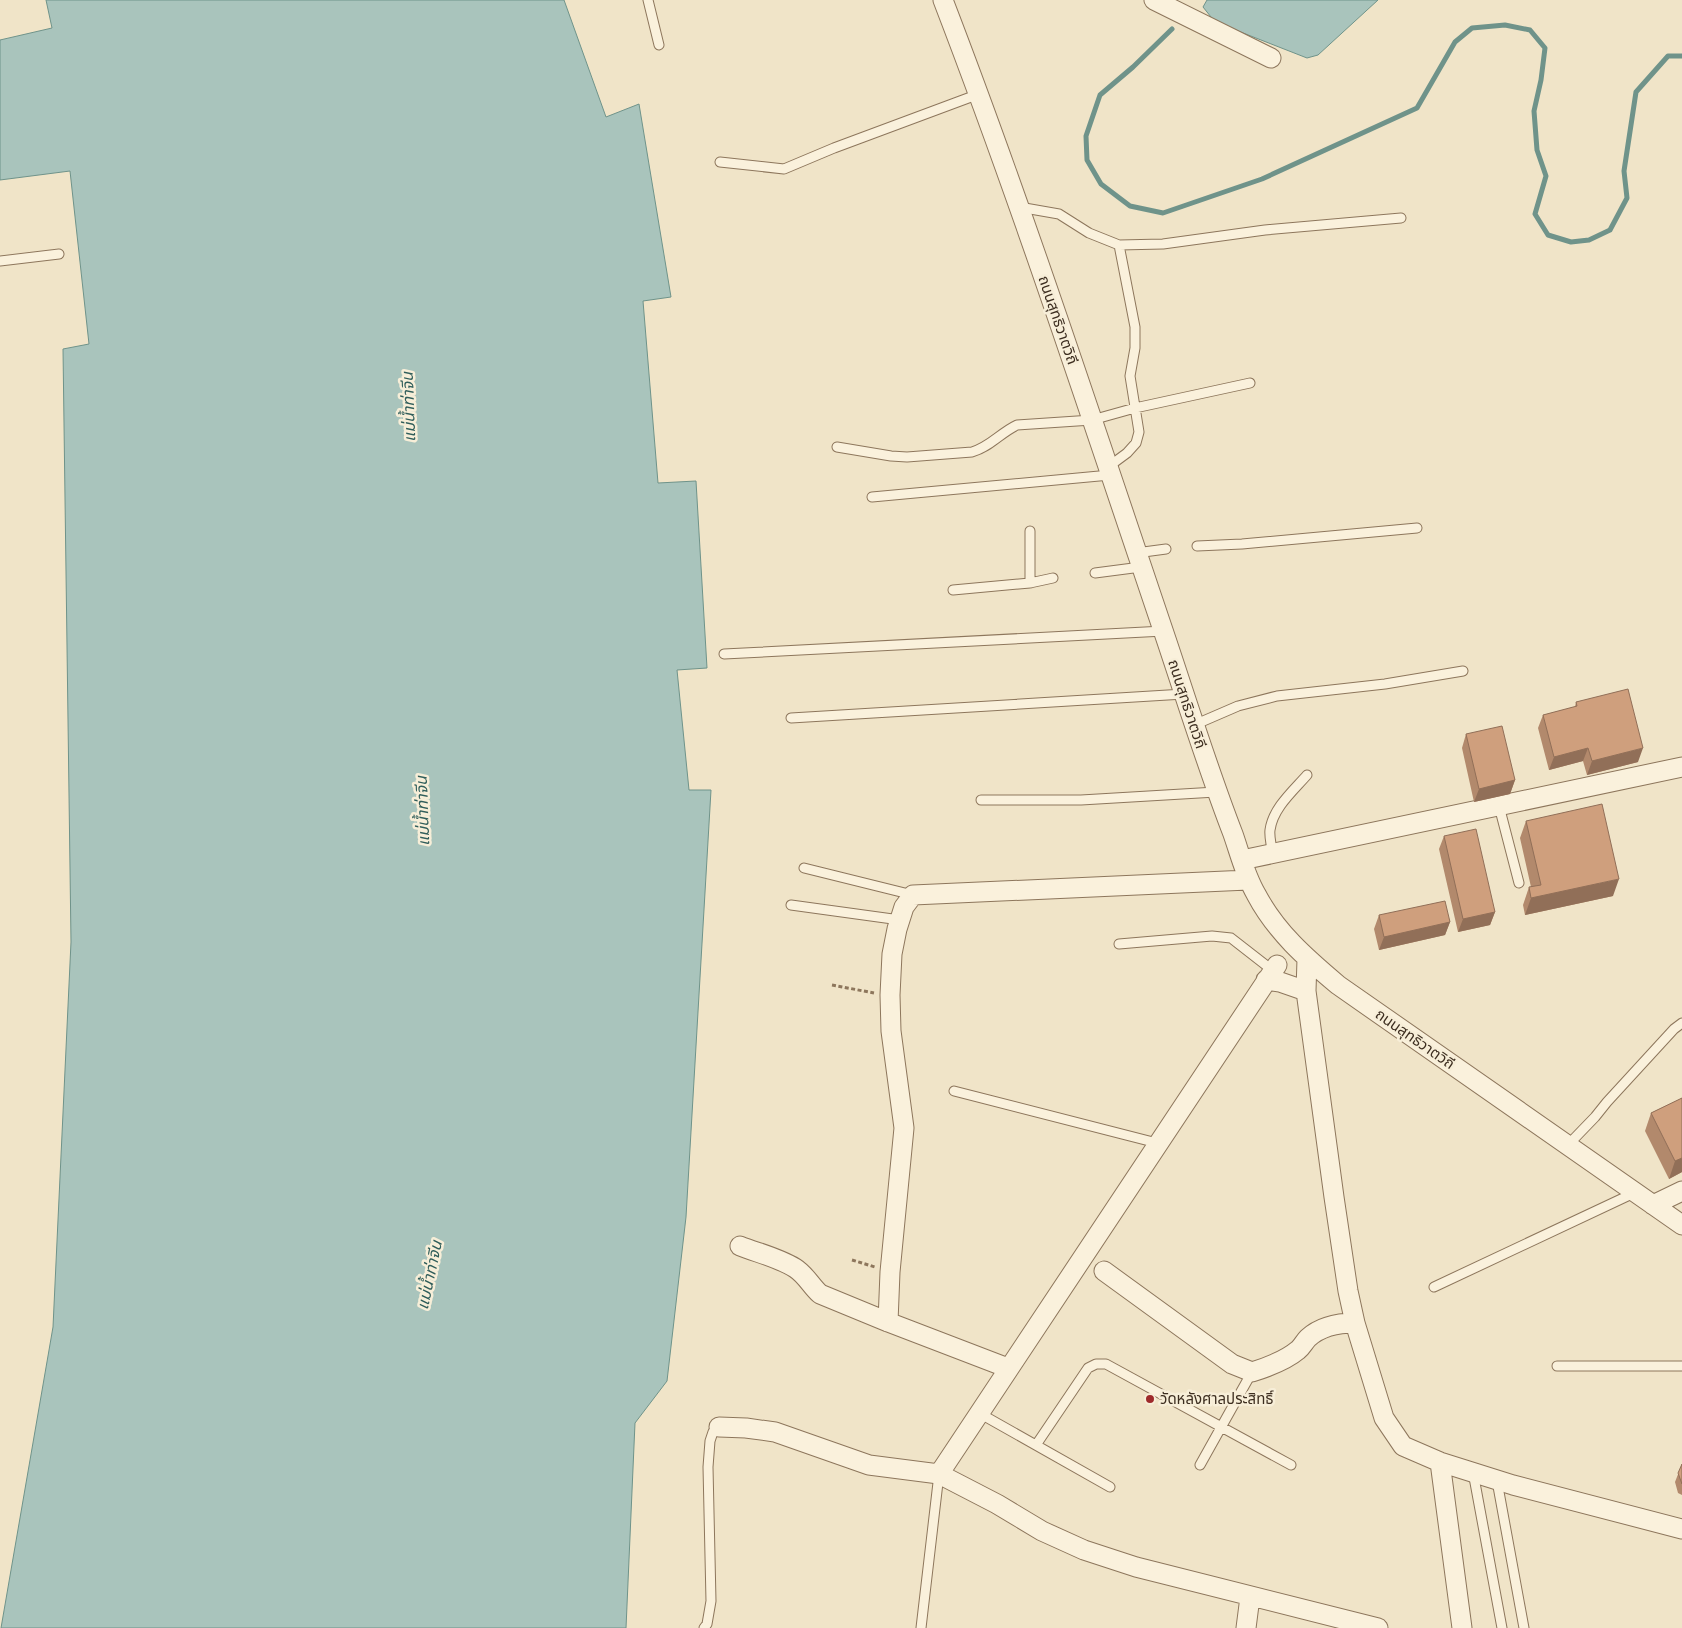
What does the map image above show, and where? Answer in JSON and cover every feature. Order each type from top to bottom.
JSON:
[{"type":"street","name":"ถนนสุทธิวาตวิถี","points":[[943,0],[979,94],[1019,208],[1138,560],[1164,631],[1216,792],[1248,880],[1268,917],[1278,963],[1308,959],[1338,985],[1682,1225]]},
{"type":"street","points":[[1154,0],[1271,58]]},
{"type":"street","points":[[1242,860],[1682,767]]},
{"type":"street","points":[[888,1322],[890,1272],[904,1128],[891,1030],[892,954],[904,908],[913,895],[1248,880]]},
{"type":"street","points":[[1308,959],[1306,991],[1348,1292],[1355,1323],[1384,1418],[1403,1446],[1440,1462],[1497,1480],[1682,1529]]},
{"type":"street","points":[[1278,963],[1280,982],[1306,991]]},
{"type":"street","points":[[939,1474],[1008,1368],[1095,1264],[1157,1143],[1278,963]]},
{"type":"street","points":[[1653,1205],[1682,1191]]},
{"type":"street","points":[[740,1246],[796,1268],[820,1294],[1008,1368]]},
{"type":"street","points":[[1095,1264],[1232,1364],[1252,1372],[1272,1366],[1298,1350],[1321,1329],[1338,1323],[1355,1323]]},
{"type":"street","points":[[719,1427],[775,1432],[869,1465],[939,1474],[997,1504],[1042,1531],[1084,1550],[1136,1567],[1378,1628]]},
{"type":"street","points":[[1440,1462],[1462,1628]]},
{"type":"street","points":[[1246,1628],[1250,1597]]},
{"type":"lane","points":[[648,0],[659,45]]},
{"type":"lane","points":[[720,162],[784,169],[834,148],[979,94]]},
{"type":"lane","points":[[1019,208],[1059,214],[1089,233],[1119,246],[1163,244],[1265,230],[1401,218]]},
{"type":"lane","points":[[872,497],[1109,471],[1127,453],[1136,443],[1139,432],[1130,376],[1136,348],[1135,328],[1119,246]]},
{"type":"lane","points":[[0,262],[59,254]]},
{"type":"lane","points":[[837,447],[907,457],[972,452],[988,446],[1010,428],[1017,425],[1092,420],[1135,408],[1250,384]]},
{"type":"lane","points":[[1197,546],[1242,544],[1417,528]]},
{"type":"lane","points":[[1030,531],[1030,583]]},
{"type":"lane","points":[[1095,573],[1166,549]]},
{"type":"lane","points":[[953,590],[1030,583],[1053,578]]},
{"type":"lane","points":[[724,654],[1164,631]]},
{"type":"lane","points":[[1194,725],[1238,706],[1277,696],[1385,684],[1463,671]]},
{"type":"lane","points":[[791,718],[1184,694]]},
{"type":"lane","points":[[1272,854],[1270,831],[1274,818],[1286,798],[1308,776]]},
{"type":"lane","points":[[981,800],[1081,800],[1216,792]]},
{"type":"lane","points":[[1498,806],[1519,883]]},
{"type":"lane","points":[[804,868],[913,895]]},
{"type":"lane","points":[[791,905],[900,920]]},
{"type":"lane","points":[[1119,944],[1212,936],[1231,938],[1278,963]]},
{"type":"lane","points":[[1567,1146],[1674,1029],[1682,1023]]},
{"type":"lane","points":[[954,1091],[1157,1143]]},
{"type":"lane","points":[[1434,1287],[1634,1193]]},
{"type":"lane","points":[[1036,1445],[1088,1368],[1096,1364],[1106,1364],[1291,1465]]},
{"type":"lane","points":[[1557,1366],[1682,1366]]},
{"type":"lane","points":[[1200,1465],[1252,1372]]},
{"type":"lane","points":[[979,1413],[1110,1487]]},
{"type":"lane","points":[[704,1628],[707,1624],[711,1601],[710,1441],[713,1432],[719,1427]]},
{"type":"lane","points":[[1473,1472],[1502,1628]]},
{"type":"lane","points":[[922,1628],[939,1474]]},
{"type":"lane","points":[[1497,1480],[1524,1628]]},
{"type":"path","points":[[832,985],[890,995]]},
{"type":"path","points":[[852,1260],[890,1272]]},
{"type":"water","name":"แม่น้ำท่าจีน","points":[[46,0],[564,0],[606,117],[639,104],[671,297],[643,301],[658,483],[696,481],[707,668],[677,670],[689,790],[711,790],[686,1217],[667,1381],[635,1423],[626,1628],[1,1628],[53,1327],[71,942],[63,349],[89,344],[70,171],[0,180],[0,40],[52,28]]},
{"type":"water","points":[[1207,0],[1378,0],[1318,55],[1307,58],[1215,22],[1203,7]]},
{"type":"building","points":[[1628,689],[1643,748],[1592,761],[1588,748],[1554,757],[1543,715],[1577,706],[1576,702]]},
{"type":"building","points":[[1502,726],[1515,780],[1479,789],[1466,734]]},
{"type":"building","points":[[1602,804],[1619,879],[1531,898],[1529,887],[1541,885],[1526,821]]},
{"type":"building","points":[[1476,829],[1495,912],[1463,919],[1444,836]]},
{"type":"building","points":[[1445,901],[1450,922],[1384,937],[1379,915]]},
{"type":"building","points":[[1682,1098],[1682,1158],[1675,1161],[1651,1113]]},
{"type":"building","points":[[1682,1464],[1682,1484],[1678,1473]]},
{"type":"waterway","points":[[1172,29],[1133,67],[1100,95],[1086,136],[1087,160],[1101,184],[1130,206],[1163,213],[1262,179],[1417,108],[1455,42],[1472,28],[1505,25],[1530,30],[1545,48],[1541,80],[1534,111],[1537,150],[1546,176],[1535,214],[1548,235],[1571,242],[1589,240],[1610,230],[1627,198],[1624,171],[1636,92],[1668,56],[1682,56]]},
{"type":"place","name":"วัดหลังศาลประสิทธิ์","points":[[1150,1399]]}]
